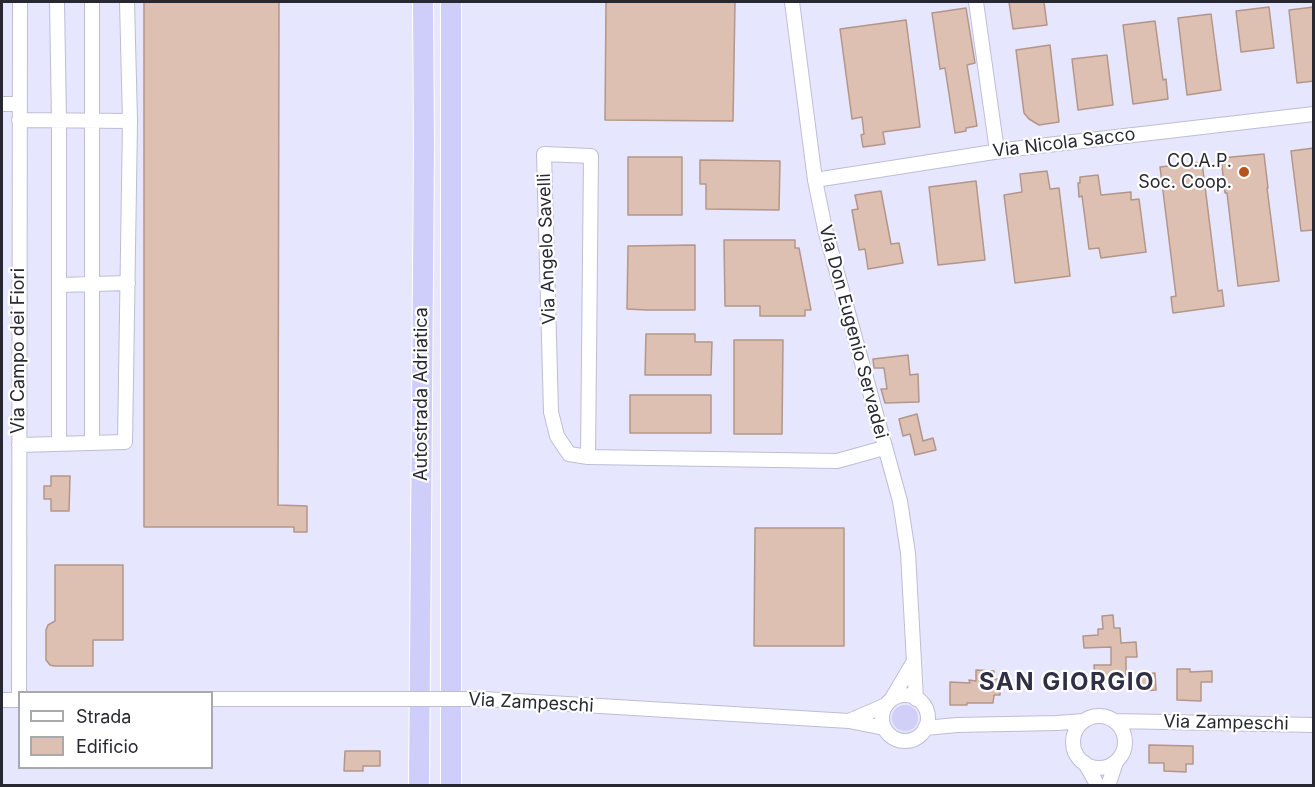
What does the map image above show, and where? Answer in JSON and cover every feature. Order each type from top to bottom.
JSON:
[{"type":"highway","name":"Autostrada Adriatica","points":[[419,786],[423,2]]},
{"type":"highway","name":"Autostrada Adriatica","points":[[451,2],[451,786]]},
{"type":"street","name":"Via Campo dei Fiori","points":[[19,691],[20,2]]},
{"type":"street","points":[[57,2],[59,444]]},
{"type":"street","points":[[92,2],[92,443]]},
{"type":"street","points":[[19,445],[125,442],[130,121],[127,2]]},
{"type":"street","name":"Via Don Eugenio Servadei","points":[[792,2],[815,180],[825,229],[900,501],[908,553],[916,699]]},
{"type":"street","points":[[976,2],[997,151]]},
{"type":"street","points":[[2,104],[19,104]]},
{"type":"street","name":"Via Nicola Sacco","points":[[815,180],[997,151],[1314,114]]},
{"type":"street","points":[[19,120],[130,121]]},
{"type":"street","name":"Via Angelo Savelli","points":[[588,457],[591,156],[544,154],[551,412],[557,436],[569,454],[588,457],[837,461],[885,448]]},
{"type":"street","points":[[59,285],[128,283]]},
{"type":"street","points":[[889,702],[904,695],[921,702],[927,717],[921,734],[908,741],[894,738],[884,728],[882,716],[889,702],[914,661]]},
{"type":"street","name":"Via Zampeschi","points":[[213,699],[484,699],[849,721],[884,728]]},
{"type":"street","points":[[2,700],[18,700]]},
{"type":"street","name":"Via Zampeschi","points":[[849,721],[889,702]]},
{"type":"street","points":[[926,711],[957,725]]},
{"type":"street","points":[[1057,723],[1073,741],[1078,757],[1092,767],[1100,768],[1116,762],[1124,751],[1125,737],[1115,721],[1100,716],[1091,717],[1078,726],[1073,741]]},
{"type":"street","points":[[925,728],[1084,721]]},
{"type":"street","name":"Via Zampeschi","points":[[1115,721],[1314,725]]},
{"type":"street","name":"Via Zampeschi","points":[[1125,737],[1138,722]]},
{"type":"street","points":[[1108,786],[1116,762]]},
{"type":"street","points":[[1085,763],[1098,786]]},
{"type":"shaded area","points":[[905,705],[914,709],[918,718],[914,727],[905,731],[896,727],[892,718],[896,709]]},
{"type":"building","points":[[144,2],[279,2],[278,505],[307,506],[307,532],[294,532],[294,527],[144,527]]},
{"type":"building","points":[[606,2],[735,2],[733,121],[605,120]]},
{"type":"building","points":[[1009,2],[1044,2],[1047,25],[1013,29]]},
{"type":"building","points":[[1269,7],[1274,48],[1241,52],[1236,11]]},
{"type":"building","points":[[1314,7],[1314,81],[1297,83],[1289,10]]},
{"type":"building","points":[[966,8],[975,63],[967,65],[977,126],[955,133],[945,68],[940,69],[932,13]]},
{"type":"building","points":[[1211,14],[1221,90],[1187,95],[1178,18]]},
{"type":"building","points":[[906,20],[920,127],[883,132],[885,144],[863,147],[862,117],[852,119],[840,29]]},
{"type":"building","points":[[1155,21],[1163,80],[1166,79],[1168,99],[1133,104],[1123,25]]},
{"type":"building","points":[[1050,45],[1059,122],[1039,125],[1024,113],[1016,50]]},
{"type":"building","points":[[1107,55],[1113,105],[1078,110],[1072,59]]},
{"type":"building","points":[[1314,148],[1314,230],[1301,231],[1291,151]]},
{"type":"building","points":[[1264,154],[1279,281],[1238,286],[1221,158]]},
{"type":"building","points":[[628,157],[682,157],[682,215],[628,215]]},
{"type":"building","points":[[700,160],[780,161],[779,210],[706,209],[706,184],[700,184]]},
{"type":"building","points":[[1202,162],[1218,291],[1222,290],[1224,306],[1173,313],[1171,297],[1176,296],[1160,167]]},
{"type":"building","points":[[1047,171],[1050,189],[1059,188],[1070,276],[1015,283],[1004,195],[1022,192],[1020,174]]},
{"type":"building","points":[[1098,175],[1101,195],[1131,192],[1131,200],[1139,199],[1146,252],[1101,258],[1099,248],[1089,249],[1082,196],[1079,197],[1078,183],[1080,183],[1080,177]]},
{"type":"building","points":[[976,181],[985,260],[938,265],[929,187]]},
{"type":"building","points":[[881,191],[891,244],[899,243],[903,263],[868,269],[865,249],[859,250],[852,210],[858,209],[855,195]]},
{"type":"building","points":[[724,240],[795,240],[795,248],[799,248],[811,310],[805,310],[805,316],[760,316],[760,306],[725,306]]},
{"type":"building","points":[[695,245],[695,310],[627,309],[628,246]]},
{"type":"building","points":[[646,334],[695,334],[695,342],[712,342],[711,375],[645,375]]},
{"type":"building","points":[[734,340],[783,340],[782,434],[734,434]]},
{"type":"building","points":[[908,355],[910,375],[918,374],[919,402],[885,403],[881,389],[887,389],[884,368],[874,368],[873,359]]},
{"type":"building","points":[[630,395],[711,395],[711,433],[630,433]]},
{"type":"building","points":[[917,414],[923,441],[933,438],[936,450],[915,455],[910,434],[903,436],[899,419]]},
{"type":"building","points":[[51,476],[70,476],[69,511],[51,511],[51,499],[44,499],[44,486],[51,486]]},
{"type":"building","points":[[755,528],[844,528],[844,646],[754,646]]},
{"type":"building","points":[[55,565],[123,565],[123,640],[93,640],[93,666],[54,666],[46,660],[46,630],[48,625],[55,621]]},
{"type":"building","points":[[1113,615],[1114,628],[1120,628],[1121,643],[1136,642],[1137,657],[1126,657],[1126,682],[1095,682],[1094,665],[1111,665],[1111,647],[1084,648],[1083,636],[1098,635],[1098,629],[1103,629],[1102,616]]},
{"type":"building","points":[[1177,669],[1190,669],[1190,672],[1212,671],[1212,682],[1201,682],[1201,701],[1177,700]]},
{"type":"building","points":[[976,670],[994,671],[993,679],[1000,679],[1000,695],[994,695],[993,703],[950,705],[950,682],[976,681]]},
{"type":"building","points":[[1155,673],[1156,690],[1142,691],[1141,674]]},
{"type":"building","points":[[1149,745],[1193,746],[1193,764],[1186,764],[1186,772],[1164,771],[1164,763],[1149,763]]},
{"type":"building","points":[[345,751],[380,751],[380,766],[363,766],[363,771],[344,771]]},
{"type":"place","name":"CO.A.P. Soc. Coop.","points":[[1244,172]]},
{"type":"district","name":"SAN GIORGIO","points":[[1067,683]]}]
